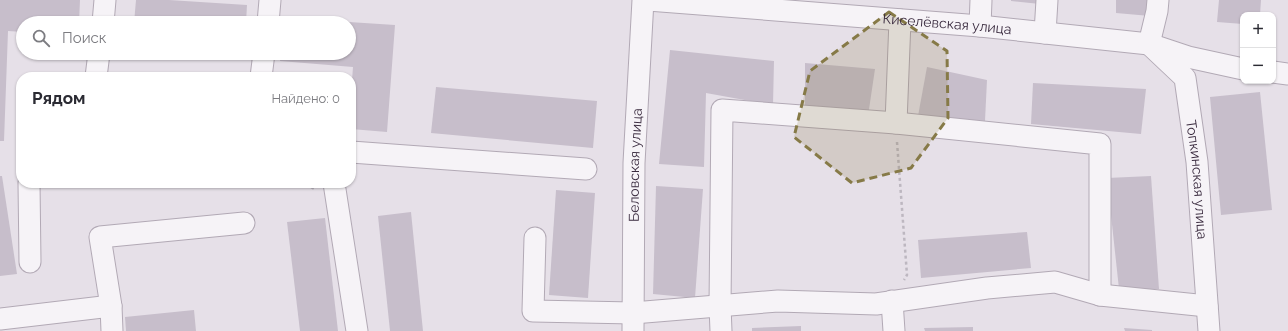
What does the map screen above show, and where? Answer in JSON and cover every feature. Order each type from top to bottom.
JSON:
[{"type":"street","points":[[103,16],[105,0]]},
{"type":"street","points":[[269,16],[270,0]]},
{"type":"street","name":"Беловская улица","points":[[633,322],[634,163],[644,0]]},
{"type":"street","name":"Киселёвская улица","points":[[648,0],[980,26],[1149,44],[1188,57],[1240,68]]},
{"type":"street","points":[[980,26],[981,0]]},
{"type":"street","points":[[1045,33],[1047,0]]},
{"type":"street","points":[[1149,44],[1161,4]]},
{"type":"street","points":[[896,123],[900,20]]},
{"type":"street","name":"Топкинская улица","points":[[1149,44],[1185,78],[1197,162],[1209,331]]},
{"type":"street","points":[[97,72],[98,60]]},
{"type":"street","points":[[262,72],[263,60]]},
{"type":"street","points":[[1276,72],[1288,74]]},
{"type":"street","points":[[721,331],[722,110],[896,123],[1100,144],[1100,295]]},
{"type":"street","points":[[356,152],[586,169]]},
{"type":"street","points":[[29,188],[30,262]]},
{"type":"street","points":[[335,188],[357,331]]},
{"type":"street","points":[[112,331],[111,306],[100,236],[244,223]]},
{"type":"street","points":[[535,238],[533,311],[633,322],[720,306],[778,301],[876,304],[987,288],[1055,282],[1100,295],[1207,306]]},
{"type":"street","points":[[892,301],[894,331]]},
{"type":"street","points":[[0,319],[111,306]]},
{"type":"path","points":[[892,301],[907,275],[896,123]]},
{"type":"highlighted area","points":[[889,12],[947,51],[948,118],[911,168],[852,183],[794,137],[810,71]]},
{"type":"building","points":[[0,0],[80,0],[79,16],[16,16],[16,32],[8,31],[4,141],[0,141]]},
{"type":"building","points":[[136,0],[169,0],[247,5],[246,16],[135,16]]},
{"type":"building","points":[[1011,0],[1041,0],[1040,4]]},
{"type":"building","points":[[1116,0],[1151,0],[1150,16],[1116,13]]},
{"type":"building","points":[[1219,0],[1261,0],[1260,12],[1240,12],[1240,24],[1217,22]]},
{"type":"building","points":[[356,22],[395,25],[387,132],[356,129],[356,72],[353,72],[353,67],[280,61],[356,60]]},
{"type":"building","points":[[670,50],[774,61],[773,105],[706,93],[704,167],[659,164]]},
{"type":"building","points":[[805,63],[875,69],[868,116],[805,110]]},
{"type":"building","points":[[927,67],[987,80],[985,121],[918,116]]},
{"type":"building","points":[[1033,83],[1146,89],[1141,134],[1031,124]]},
{"type":"building","points":[[436,87],[597,101],[593,148],[431,133]]},
{"type":"building","points":[[1260,92],[1272,210],[1221,215],[1210,97]]},
{"type":"building","points":[[0,176],[2,176],[17,274],[0,276]]},
{"type":"building","points":[[1151,176],[1159,289],[1119,289],[1107,178]]},
{"type":"building","points":[[656,186],[703,189],[695,298],[653,294]]},
{"type":"building","points":[[556,190],[595,193],[588,298],[549,295]]},
{"type":"building","points":[[411,212],[423,331],[390,331],[378,216]]},
{"type":"building","points":[[325,218],[338,331],[300,331],[287,222]]},
{"type":"building","points":[[1027,232],[1031,268],[921,278],[918,240]]},
{"type":"building","points":[[194,310],[196,331],[126,331],[125,317]]},
{"type":"building","points":[[801,326],[801,331],[752,331],[752,328]]},
{"type":"building","points":[[973,327],[973,331],[925,331],[924,328]]},
{"type":"building","points":[[1124,328],[1152,330],[1152,331],[1125,331]]}]
